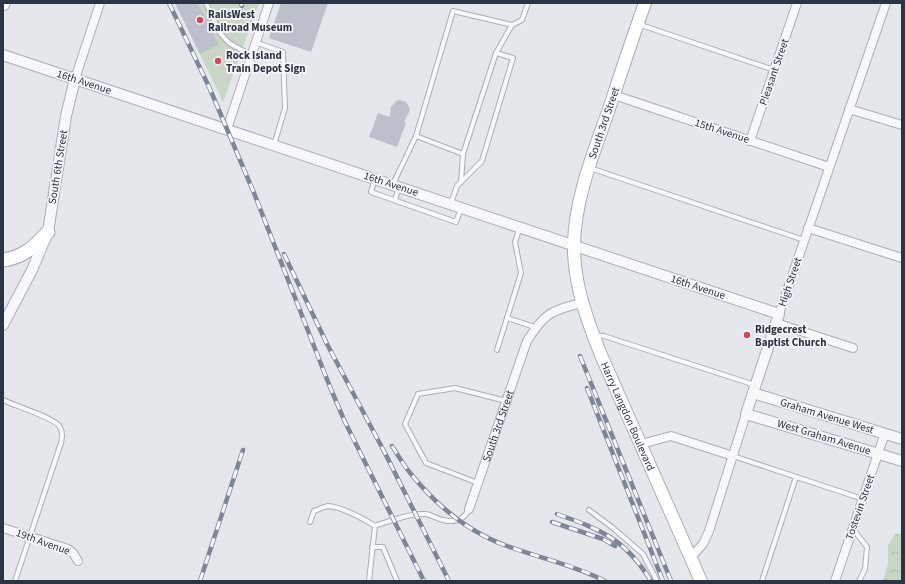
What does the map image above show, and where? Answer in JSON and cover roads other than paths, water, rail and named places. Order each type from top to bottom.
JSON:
[{"type":"main road","name":"South 3rd Street","points":[[574,245],[576,220],[589,168],[645,3]]},
{"type":"main road","points":[[3,260],[24,254],[35,246],[48,232]]},
{"type":"main road","name":"Harry Langdon Boulevard","points":[[574,245],[576,272],[582,303],[593,334],[701,581]]},
{"type":"street","name":"South 6th Street","points":[[3,325],[32,270],[48,232],[66,116],[75,79],[100,3]]},
{"type":"street","points":[[226,129],[269,3]]},
{"type":"street","name":"Pleasant Street","points":[[750,141],[797,3]]},
{"type":"street","name":"High Street","points":[[691,557],[703,544],[710,531],[754,389],[886,3]]},
{"type":"street","name":"16th Avenue","points":[[3,54],[574,245],[778,318],[854,348]]},
{"type":"street","name":"15th Avenue","points":[[614,95],[829,167]]},
{"type":"street","points":[[849,109],[902,125]]},
{"type":"street","points":[[808,228],[902,258]]},
{"type":"street","name":"South 3rd Street","points":[[469,509],[527,341],[535,327],[545,316],[562,308],[582,303]]},
{"type":"street","name":"Graham Avenue West","points":[[754,389],[902,439]]},
{"type":"street","name":"West Graham Avenue","points":[[746,414],[902,461]]},
{"type":"street","name":"Tostevin Street","points":[[835,581],[885,433]]},
{"type":"street","points":[[641,444],[671,436],[733,456]]},
{"type":"street","name":"19th Avenue","points":[[3,528],[68,549],[73,553],[78,561]]},
{"type":"lane","points":[[206,3],[220,33],[229,43],[251,55]]},
{"type":"lane","points":[[461,182],[463,154],[496,53],[512,25],[522,20],[528,3]]},
{"type":"lane","points":[[395,200],[396,185],[416,136],[453,11],[512,25]]},
{"type":"lane","points":[[638,24],[774,70]]},
{"type":"lane","points":[[256,42],[282,52],[285,108],[274,145]]},
{"type":"lane","points":[[451,204],[457,186],[482,161],[513,58],[496,53]]},
{"type":"lane","points":[[416,136],[463,154]]},
{"type":"lane","points":[[589,168],[804,240]]},
{"type":"lane","points":[[375,178],[371,192],[456,222],[461,207]]},
{"type":"lane","points":[[497,350],[521,273],[516,242],[520,227]]},
{"type":"lane","points":[[507,318],[535,327]]},
{"type":"lane","points":[[593,334],[604,336],[754,389]]},
{"type":"lane","points":[[478,483],[426,463],[406,424],[418,394],[455,388],[506,401]]},
{"type":"lane","points":[[3,400],[52,420],[60,426],[62,433],[61,443],[15,581]]},
{"type":"lane","points":[[733,456],[863,499]]},
{"type":"lane","points":[[762,581],[796,477]]},
{"type":"lane","points":[[310,522],[314,511],[327,506],[363,519],[375,526]]},
{"type":"lane","points":[[375,526],[393,519],[426,514],[444,521],[458,520],[465,517],[469,509]]},
{"type":"lane","points":[[589,510],[613,528],[643,554],[657,581]]},
{"type":"lane","points":[[369,581],[375,526]]},
{"type":"lane","points":[[852,529],[867,547],[865,569],[859,581]]},
{"type":"lane","points":[[372,548],[383,547],[397,581]]},
{"type":"railway","points":[[169,3],[210,89],[254,193],[345,422],[424,581]]},
{"type":"railway","points":[[284,254],[327,344],[386,455],[449,581]]},
{"type":"railway","points":[[580,356],[671,581]]},
{"type":"railway","points":[[587,388],[663,581]]},
{"type":"railway","points":[[392,446],[406,468],[431,497],[466,526],[507,546],[569,566],[605,581]]},
{"type":"railway","points":[[200,581],[243,450]]},
{"type":"railway","points":[[557,514],[587,525],[611,538],[632,555],[651,581]]},
{"type":"railway","points":[[552,522],[603,539],[615,546]]},
{"type":"place","name":"RailsWest Railroad Museum","points":[[200,20]]},
{"type":"place","name":"Rock Island Train Depot Sign","points":[[218,61]]},
{"type":"place","name":"Ridgecrest Baptist Church","points":[[747,335]]}]
